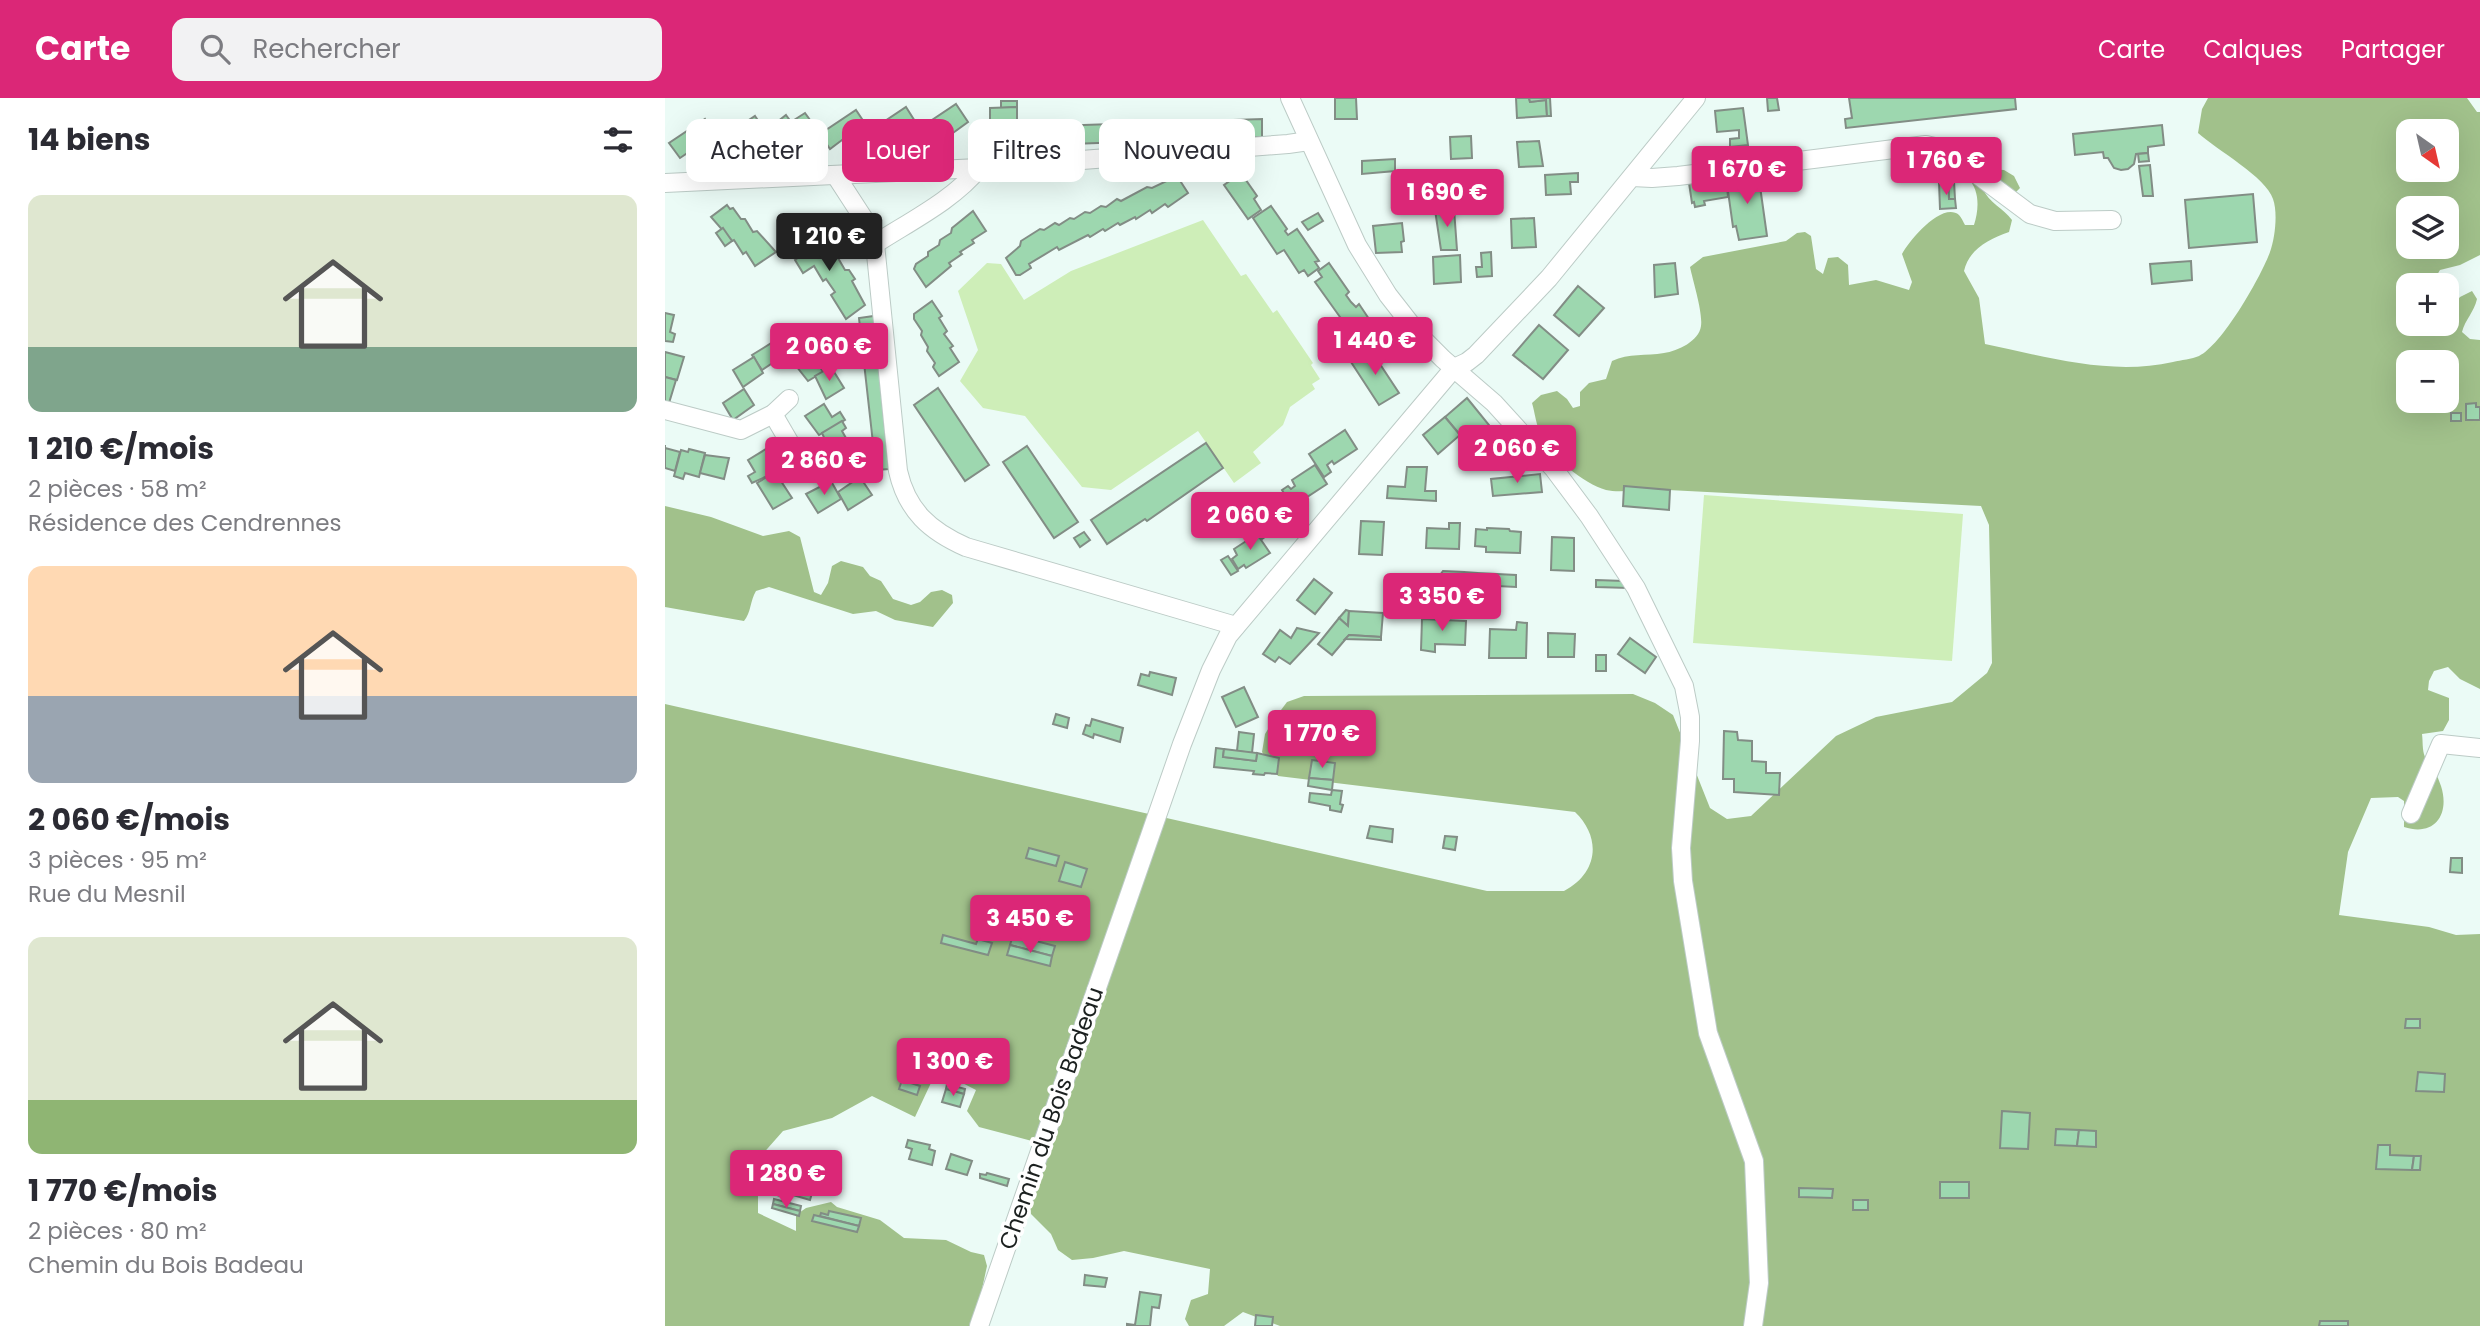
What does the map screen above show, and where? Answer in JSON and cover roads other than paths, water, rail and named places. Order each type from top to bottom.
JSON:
[{"type":"street","points":[[1290,98],[1371,270],[1407,321],[1494,403],[1554,469],[1589,516],[1636,588],[1685,686],[1690,717],[1690,741],[1681,848],[1683,881],[1708,1033],[1754,1160],[1759,1283],[1753,1326]]},
{"type":"street","name":"Chemin du Bois Badeau","points":[[979,1326],[1178,755],[1210,670],[1232,631],[1454,368],[1476,355],[1549,278],[1696,98]]},
{"type":"street","points":[[1085,160],[1309,141]]},
{"type":"street","points":[[1632,177],[1678,176],[1926,145],[1940,148],[2030,215],[2055,221],[2112,220]]},
{"type":"street","points":[[665,183],[968,169]]},
{"type":"street","points":[[836,176],[871,230],[876,243],[898,471],[906,496],[929,526],[938,534],[966,547],[1232,631]]},
{"type":"street","points":[[876,243],[968,181]]},
{"type":"street","points":[[665,410],[741,430],[773,414],[789,399]]},
{"type":"street","points":[[773,414],[805,468]]},
{"type":"street","points":[[2411,814],[2441,744],[2480,748]]}]
